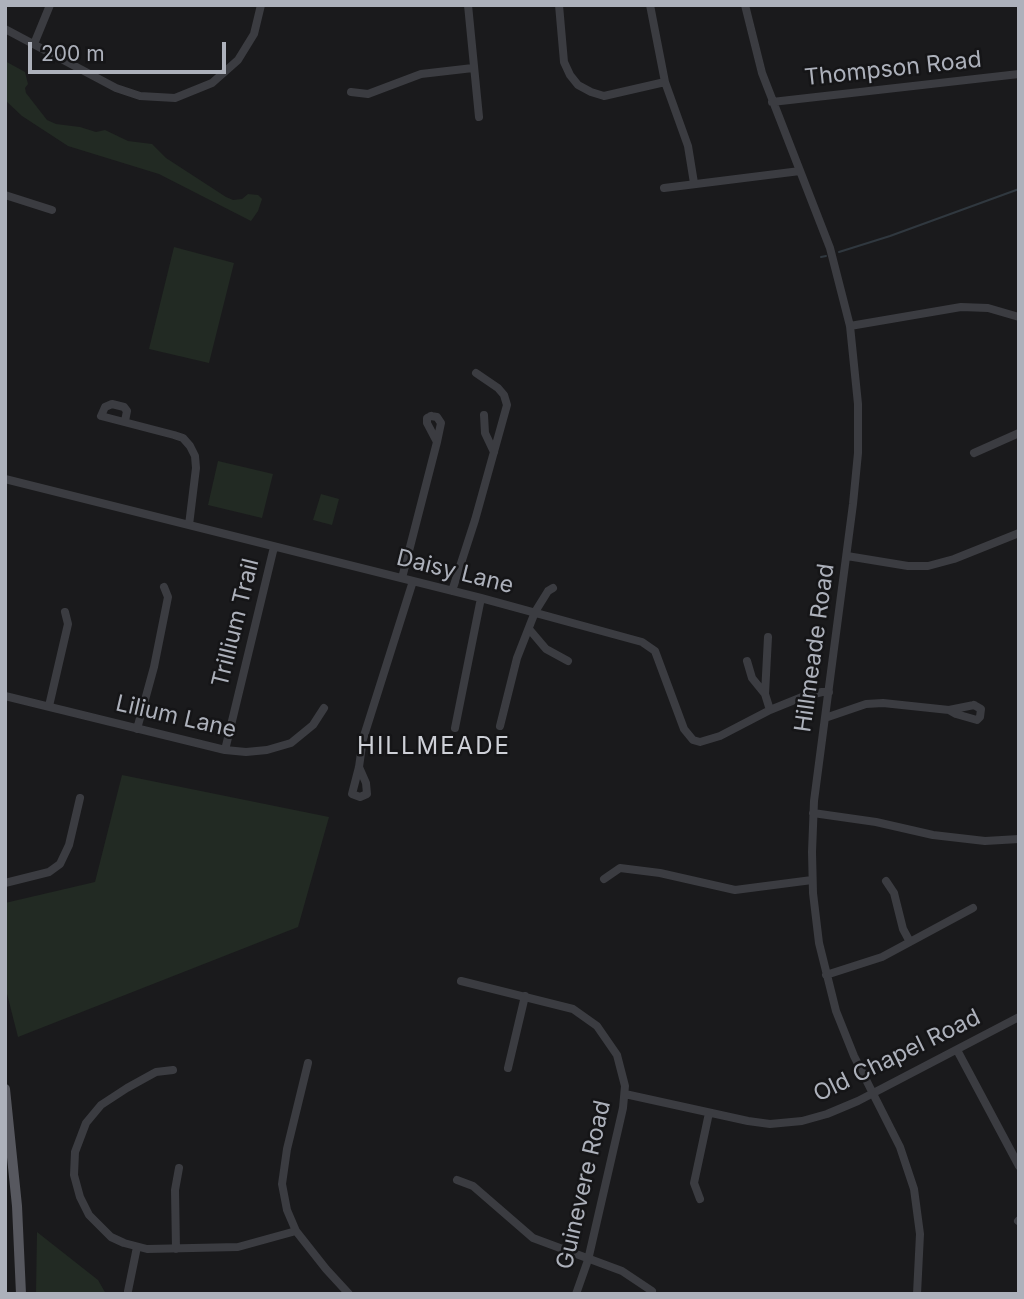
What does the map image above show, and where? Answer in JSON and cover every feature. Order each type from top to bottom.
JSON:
[{"type":"main road","points":[[5,1088],[16,1194],[21,1294]]},
{"type":"street","points":[[34,44],[50,5]]},
{"type":"street","points":[[5,29],[117,88],[140,96],[175,98],[212,83],[238,60],[254,34],[261,5]]},
{"type":"street","points":[[468,5],[479,117]]},
{"type":"street","points":[[559,5],[565,62],[578,85],[604,96],[665,82]]},
{"type":"street","points":[[650,5],[665,82],[688,146],[694,183]]},
{"type":"street","name":"Hillmeade Road","points":[[745,5],[772,102],[830,248],[850,326],[857,378],[859,426],[856,479],[813,813],[812,880],[816,923],[826,975],[844,1033],[900,1146],[914,1189],[920,1234],[917,1294]]},
{"type":"street","points":[[351,92],[368,94],[421,74],[473,68]]},
{"type":"street","name":"Thompson Road","points":[[772,102],[1019,74]]},
{"type":"street","points":[[664,188],[800,171]]},
{"type":"street","points":[[5,195],[52,210]]},
{"type":"street","points":[[850,326],[961,307],[988,307],[1019,317]]},
{"type":"street","points":[[452,591],[507,405],[504,395],[476,373]]},
{"type":"street","points":[[484,415],[485,433],[494,452]]},
{"type":"street","points":[[125,421],[183,438],[190,446],[195,456],[195,468],[189,525]]},
{"type":"street","points":[[485,433],[490,426],[499,430]]},
{"type":"street","points":[[974,453],[1019,433]]},
{"type":"street","points":[[402,578],[438,442]]},
{"type":"street","name":"Daisy Lane","points":[[5,479],[624,635],[650,646],[655,651],[684,729],[693,740],[705,741],[720,736],[770,710],[814,693],[829,692]]},
{"type":"street","points":[[847,556],[908,566],[928,566],[954,559],[1019,533]]},
{"type":"street","name":"Trillium Trail","points":[[225,750],[274,547]]},
{"type":"street","points":[[359,767],[363,739],[413,581]]},
{"type":"street","points":[[137,729],[154,667],[167,597],[164,587]]},
{"type":"street","points":[[500,726],[517,658],[528,629],[535,612],[548,591],[553,588]]},
{"type":"street","points":[[455,728],[481,598]]},
{"type":"street","points":[[49,706],[68,624],[65,612]]},
{"type":"street","points":[[528,629],[547,649],[568,662]]},
{"type":"street","points":[[768,637],[765,694],[770,710]]},
{"type":"street","points":[[747,661],[752,678],[765,694]]},
{"type":"street","name":"Lilium Lane","points":[[5,696],[225,750],[267,750],[291,743],[313,724],[324,708]]},
{"type":"street","points":[[825,718],[866,704],[949,710]]},
{"type":"street","points":[[5,883],[50,872],[60,864],[69,845],[80,798]]},
{"type":"street","points":[[813,813],[876,822],[933,835],[985,841],[1019,839]]},
{"type":"street","points":[[604,879],[620,868],[660,873],[735,890],[812,880]]},
{"type":"street","points":[[886,881],[894,893],[903,929],[910,942]]},
{"type":"street","points":[[826,975],[873,960],[973,908]]},
{"type":"street","name":"Guinevere Road","points":[[461,981],[573,1009],[597,1026],[617,1055],[625,1094],[588,1260],[576,1294]]},
{"type":"street","points":[[508,1068],[525,996]]},
{"type":"street","name":"Old Chapel Road","points":[[625,1094],[766,1124],[787,1123],[827,1114],[1019,1017]]},
{"type":"street","points":[[957,1050],[1019,1166]]},
{"type":"street","points":[[308,1063],[282,1178],[287,1210],[296,1231],[349,1294]]},
{"type":"street","points":[[173,1070],[152,1074],[101,1105],[86,1123],[75,1152],[75,1181],[86,1211],[105,1232],[117,1240],[137,1247],[176,1249],[245,1246],[296,1231]]},
{"type":"street","points":[[700,1199],[694,1183],[709,1112]]},
{"type":"street","points":[[176,1249],[176,1190],[179,1168]]},
{"type":"street","points":[[457,1180],[473,1186],[533,1238],[628,1274],[652,1291]]},
{"type":"street","points":[[128,1291],[137,1247]]},
{"type":"shaded area","points":[[5,61],[25,72],[28,84],[26,93],[47,120],[96,132],[105,130],[128,141],[152,144],[166,158],[226,197],[233,200],[242,199],[248,194],[258,195],[262,199],[258,211],[251,221],[159,174],[68,146],[22,116],[5,100]]},
{"type":"shaded area","points":[[174,247],[234,263],[209,363],[149,349]]},
{"type":"shaded area","points":[[218,461],[273,474],[262,518],[208,505]]},
{"type":"shaded area","points":[[321,494],[339,499],[332,525],[313,520]]},
{"type":"shaded area","points":[[122,775],[329,817],[298,927],[18,1037],[5,986],[5,903],[95,882]]},
{"type":"shaded area","points":[[37,1232],[98,1280],[106,1294],[36,1294]]},
{"type":"waterway","points":[[839,252],[1019,189]]},
{"type":"waterway","points":[[821,257],[826,256]]},
{"type":"district","name":"HILLMEADE","points":[[434,747]]}]
